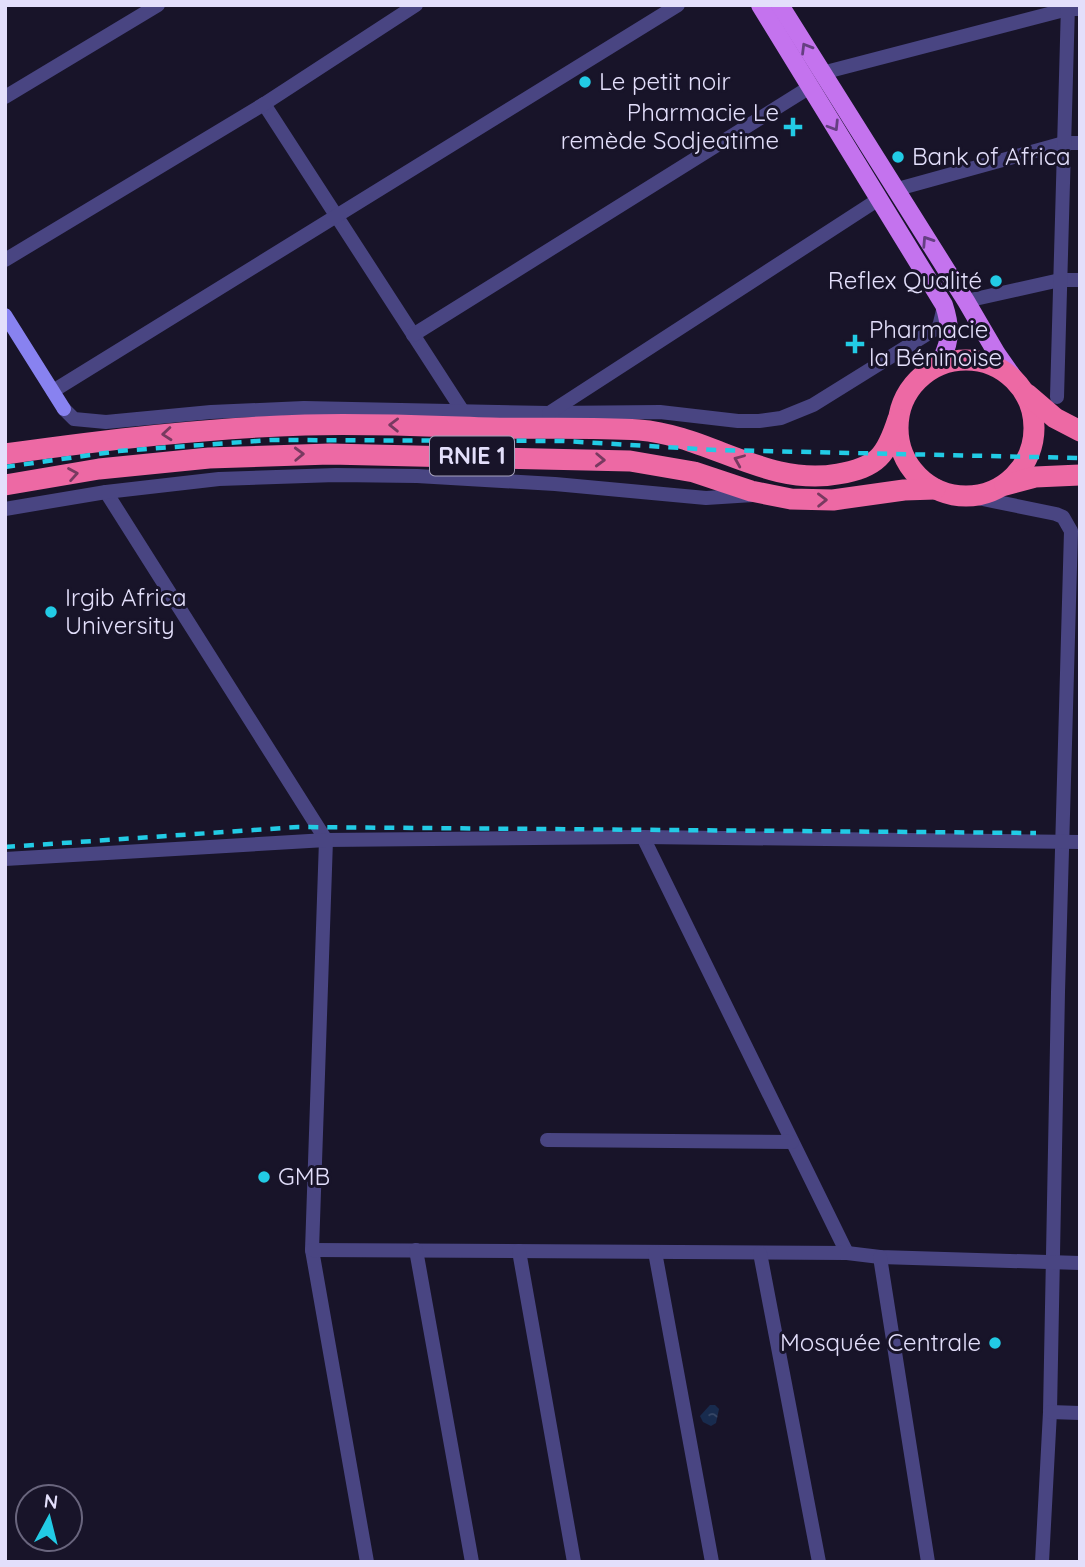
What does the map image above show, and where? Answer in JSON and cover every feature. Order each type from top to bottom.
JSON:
[{"type":"highway","points":[[936,367],[955,361],[980,362],[1003,371],[1055,418],[1080,431]]},
{"type":"highway","name":"RNIE 1","points":[[5,454],[157,434],[307,425],[637,430],[694,442],[771,471],[835,475],[867,467],[878,460],[890,443],[904,400],[914,384],[936,367]]},
{"type":"highway","name":"RNIE 1","points":[[1000,487],[1019,471],[1033,443],[1034,417],[1019,385]]},
{"type":"highway","points":[[898,418],[898,438],[905,460],[921,480],[935,489]]},
{"type":"highway","name":"RNIE 1","points":[[5,485],[99,469],[223,457],[330,454],[630,461],[673,467],[764,495],[791,499],[833,500],[904,490],[935,489],[951,495],[968,496],[984,494],[1035,477],[1080,475]]},
{"type":"main road","points":[[760,5],[816,80],[887,195],[944,305],[948,318],[949,341],[947,351],[936,367]]},
{"type":"main road","points":[[780,5],[816,80]]},
{"type":"main road","points":[[887,195],[967,301],[997,354],[1019,385]]},
{"type":"street","points":[[5,97],[158,5]]},
{"type":"street","points":[[5,260],[264,104],[416,5]]},
{"type":"street","points":[[53,391],[678,5]]},
{"type":"street","points":[[413,334],[816,80],[1072,8],[1064,144],[1057,397]]},
{"type":"street","points":[[264,104],[462,410]]},
{"type":"street","points":[[549,413],[887,195],[1064,144],[1080,144]]},
{"type":"street","points":[[967,301],[1060,280],[1080,280]]},
{"type":"street","points":[[5,315],[64,409],[74,419],[106,422],[259,410],[462,410],[549,413],[660,412],[738,421],[781,418],[814,405],[939,327],[944,305]]},
{"type":"street","points":[[554,458],[555,484]]},
{"type":"street","points":[[5,509],[106,492],[219,480],[336,475],[417,476],[555,484],[706,498],[764,495]]},
{"type":"street","points":[[106,492],[326,840],[312,1250],[367,1562]]},
{"type":"street","points":[[968,496],[1056,514],[1063,517],[1071,531],[1050,1412],[1042,1562]]},
{"type":"street","points":[[643,837],[848,1253]]},
{"type":"street","points":[[5,859],[326,840],[643,837],[1080,842]]},
{"type":"street","points":[[547,1140],[792,1142]]},
{"type":"street","points":[[312,1250],[848,1253],[880,1257],[1080,1263]]},
{"type":"street","points":[[416,1250],[472,1562]]},
{"type":"street","points":[[519,1251],[575,1562]]},
{"type":"street","points":[[655,1252],[712,1562]]},
{"type":"street","points":[[760,1253],[819,1562]]},
{"type":"street","points":[[880,1257],[928,1562]]},
{"type":"street","points":[[1050,1412],[1080,1413]]},
{"type":"water","points":[[710,1405],[719,1409],[716,1423],[711,1426],[703,1422],[700,1416]]},
{"type":"railway","points":[[5,467],[119,451],[271,440],[564,441],[716,450],[1080,458]]},
{"type":"railway","points":[[5,847],[298,827],[1036,833]]},
{"type":"place","name":"Le petit noir","points":[[585,82]]},
{"type":"place","name":"Pharmacie Le remède Sodjeatime","points":[[793,127]]},
{"type":"place","name":"Bank of Africa","points":[[898,157]]},
{"type":"place","name":"Reflex Qualité","points":[[996,281]]},
{"type":"place","name":"Pharmacie la Béninoise","points":[[855,344]]},
{"type":"place","name":"Irgib Africa University","points":[[51,612]]},
{"type":"place","name":"GMB","points":[[264,1177]]},
{"type":"place","name":"Mosquée Centrale","points":[[995,1343]]}]
